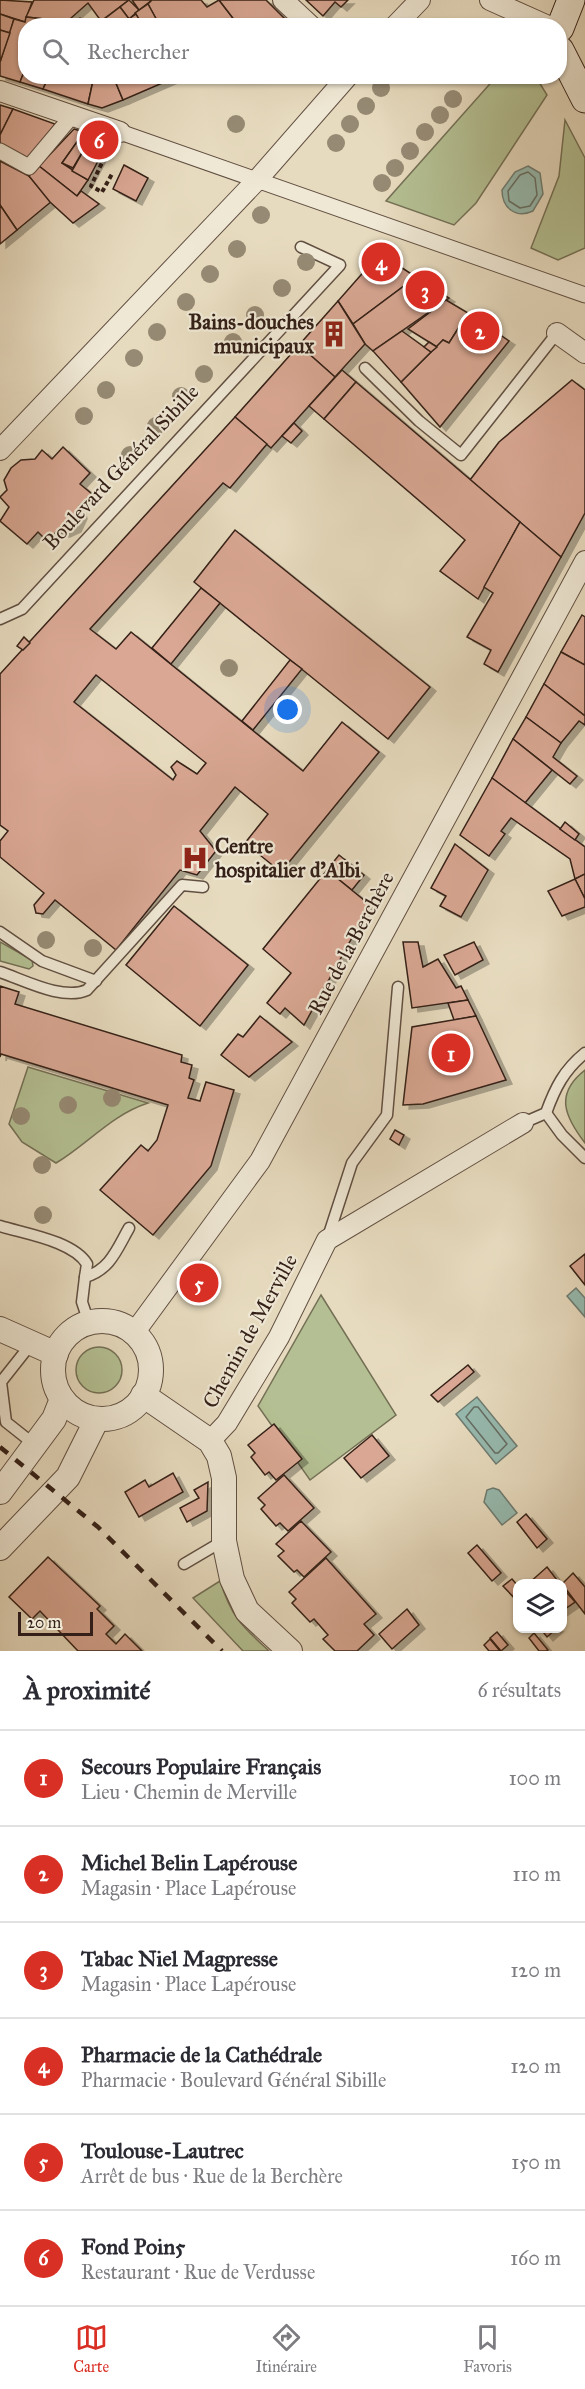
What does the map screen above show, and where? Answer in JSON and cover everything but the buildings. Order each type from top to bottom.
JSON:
[{"type":"main road","points":[[564,18],[571,0]]},
{"type":"main road","points":[[567,43],[585,77]]},
{"type":"main road","points":[[567,64],[585,99]]},
{"type":"street","points":[[283,0],[302,18]]},
{"type":"street","points":[[403,18],[420,0]]},
{"type":"street","points":[[490,0],[531,18]]},
{"type":"street","points":[[0,450],[257,180],[341,84]]},
{"type":"street","points":[[0,91],[72,116],[115,139],[257,180],[585,295]]},
{"type":"street","points":[[0,151],[29,167],[72,116]]},
{"type":"street","points":[[556,333],[585,353]]},
{"type":"street","name":"Rue de la Berchère","points":[[134,1333],[260,1161],[585,561]]},
{"type":"street","points":[[327,1240],[523,1123]]},
{"type":"street","name":"Chemin de Merville","points":[[210,1441],[227,1422],[279,1337],[327,1240]]},
{"type":"street","points":[[89,1323],[111,1323],[134,1333],[148,1355],[150,1368],[149,1382],[143,1395],[124,1414],[97,1419],[72,1409],[62,1399],[53,1377],[56,1354],[69,1335],[89,1323]]},
{"type":"street","points":[[0,1329],[56,1354]]},
{"type":"street","points":[[143,1395],[210,1441],[219,1456],[224,1478],[224,1541],[232,1579],[247,1611],[290,1651]]},
{"type":"street","points":[[0,1492],[54,1419],[62,1399]]},
{"type":"street","points":[[0,1548],[68,1477],[97,1419]]},
{"type":"lane","name":"Boulevard Général Sibille","points":[[0,619],[22,609],[340,265],[302,248]]},
{"type":"lane","points":[[365,368],[419,422],[461,455],[556,333]]},
{"type":"lane","points":[[0,972],[77,995],[87,990],[96,981],[182,885],[203,887]]},
{"type":"lane","points":[[0,932],[42,961],[96,981]]},
{"type":"lane","name":"Chemin de Merville","points":[[327,1240],[352,1163],[387,1115],[398,987]]},
{"type":"lane","points":[[523,1123],[546,1113],[556,1086],[569,1067],[585,1053]]},
{"type":"lane","points":[[546,1113],[562,1136],[585,1158]]},
{"type":"lane","points":[[0,1226],[63,1245],[81,1255],[87,1264],[82,1302],[89,1323]]},
{"type":"lane","points":[[85,1277],[109,1264],[129,1228]]},
{"type":"lane","points":[[32,1344],[1,1382],[6,1422],[35,1445]]},
{"type":"lane","points":[[184,1564],[224,1541]]},
{"type":"path","points":[[112,174],[102,192],[91,186],[115,139]]},
{"type":"green space","points":[[490,84],[540,84],[547,95],[476,203],[454,225],[386,201]]},
{"type":"green space","points":[[565,120],[585,158],[585,248],[558,260],[531,248],[559,176]]},
{"type":"green space","points":[[0,942],[32,960],[33,966],[29,969],[0,961]]},
{"type":"green space","points":[[28,1067],[148,1103],[111,1122],[56,1163],[22,1142],[9,1124]]},
{"type":"green space","points":[[585,1070],[585,1143],[568,1115],[566,1097],[575,1079]]},
{"type":"green space","points":[[321,1295],[396,1415],[310,1480],[258,1406]]},
{"type":"green space","points":[[99,1347],[108,1348],[116,1353],[121,1361],[121,1379],[116,1387],[108,1392],[99,1393],[90,1392],[82,1387],[77,1379],[76,1370],[77,1361],[82,1353],[90,1348]]},
{"type":"green space","points":[[220,1581],[233,1613],[269,1651],[243,1651],[193,1598]]},
{"type":"water","points":[[528,166],[540,173],[543,194],[533,211],[516,213],[507,207],[502,190],[515,172]]},
{"type":"water","points":[[576,1288],[585,1298],[585,1317],[567,1296]]},
{"type":"water","points":[[477,1397],[517,1446],[496,1464],[456,1414]]},
{"type":"water","points":[[493,1488],[499,1490],[517,1513],[502,1525],[484,1502],[487,1490]]},
{"type":"railway","points":[[0,1447],[98,1527],[222,1651]]},
{"type":"place","name":"Fond Poin5","points":[[99,140]]},
{"type":"place","name":"Pharmacie de la Cathédrale","points":[[381,262]]},
{"type":"place","name":"Tabac Niel Magpresse","points":[[425,290]]},
{"type":"place","name":"Michel Belin Lapérouse","points":[[480,331]]},
{"type":"place","name":"Bains-douches municipaux","points":[[334,334]]},
{"type":"place","name":"Centre hospitalier d'Albi","points":[[195,858]]},
{"type":"place","name":"Secours Populaire Français","points":[[451,1053]]},
{"type":"place","name":"Toulouse-Lautrec","points":[[199,1283]]}]
